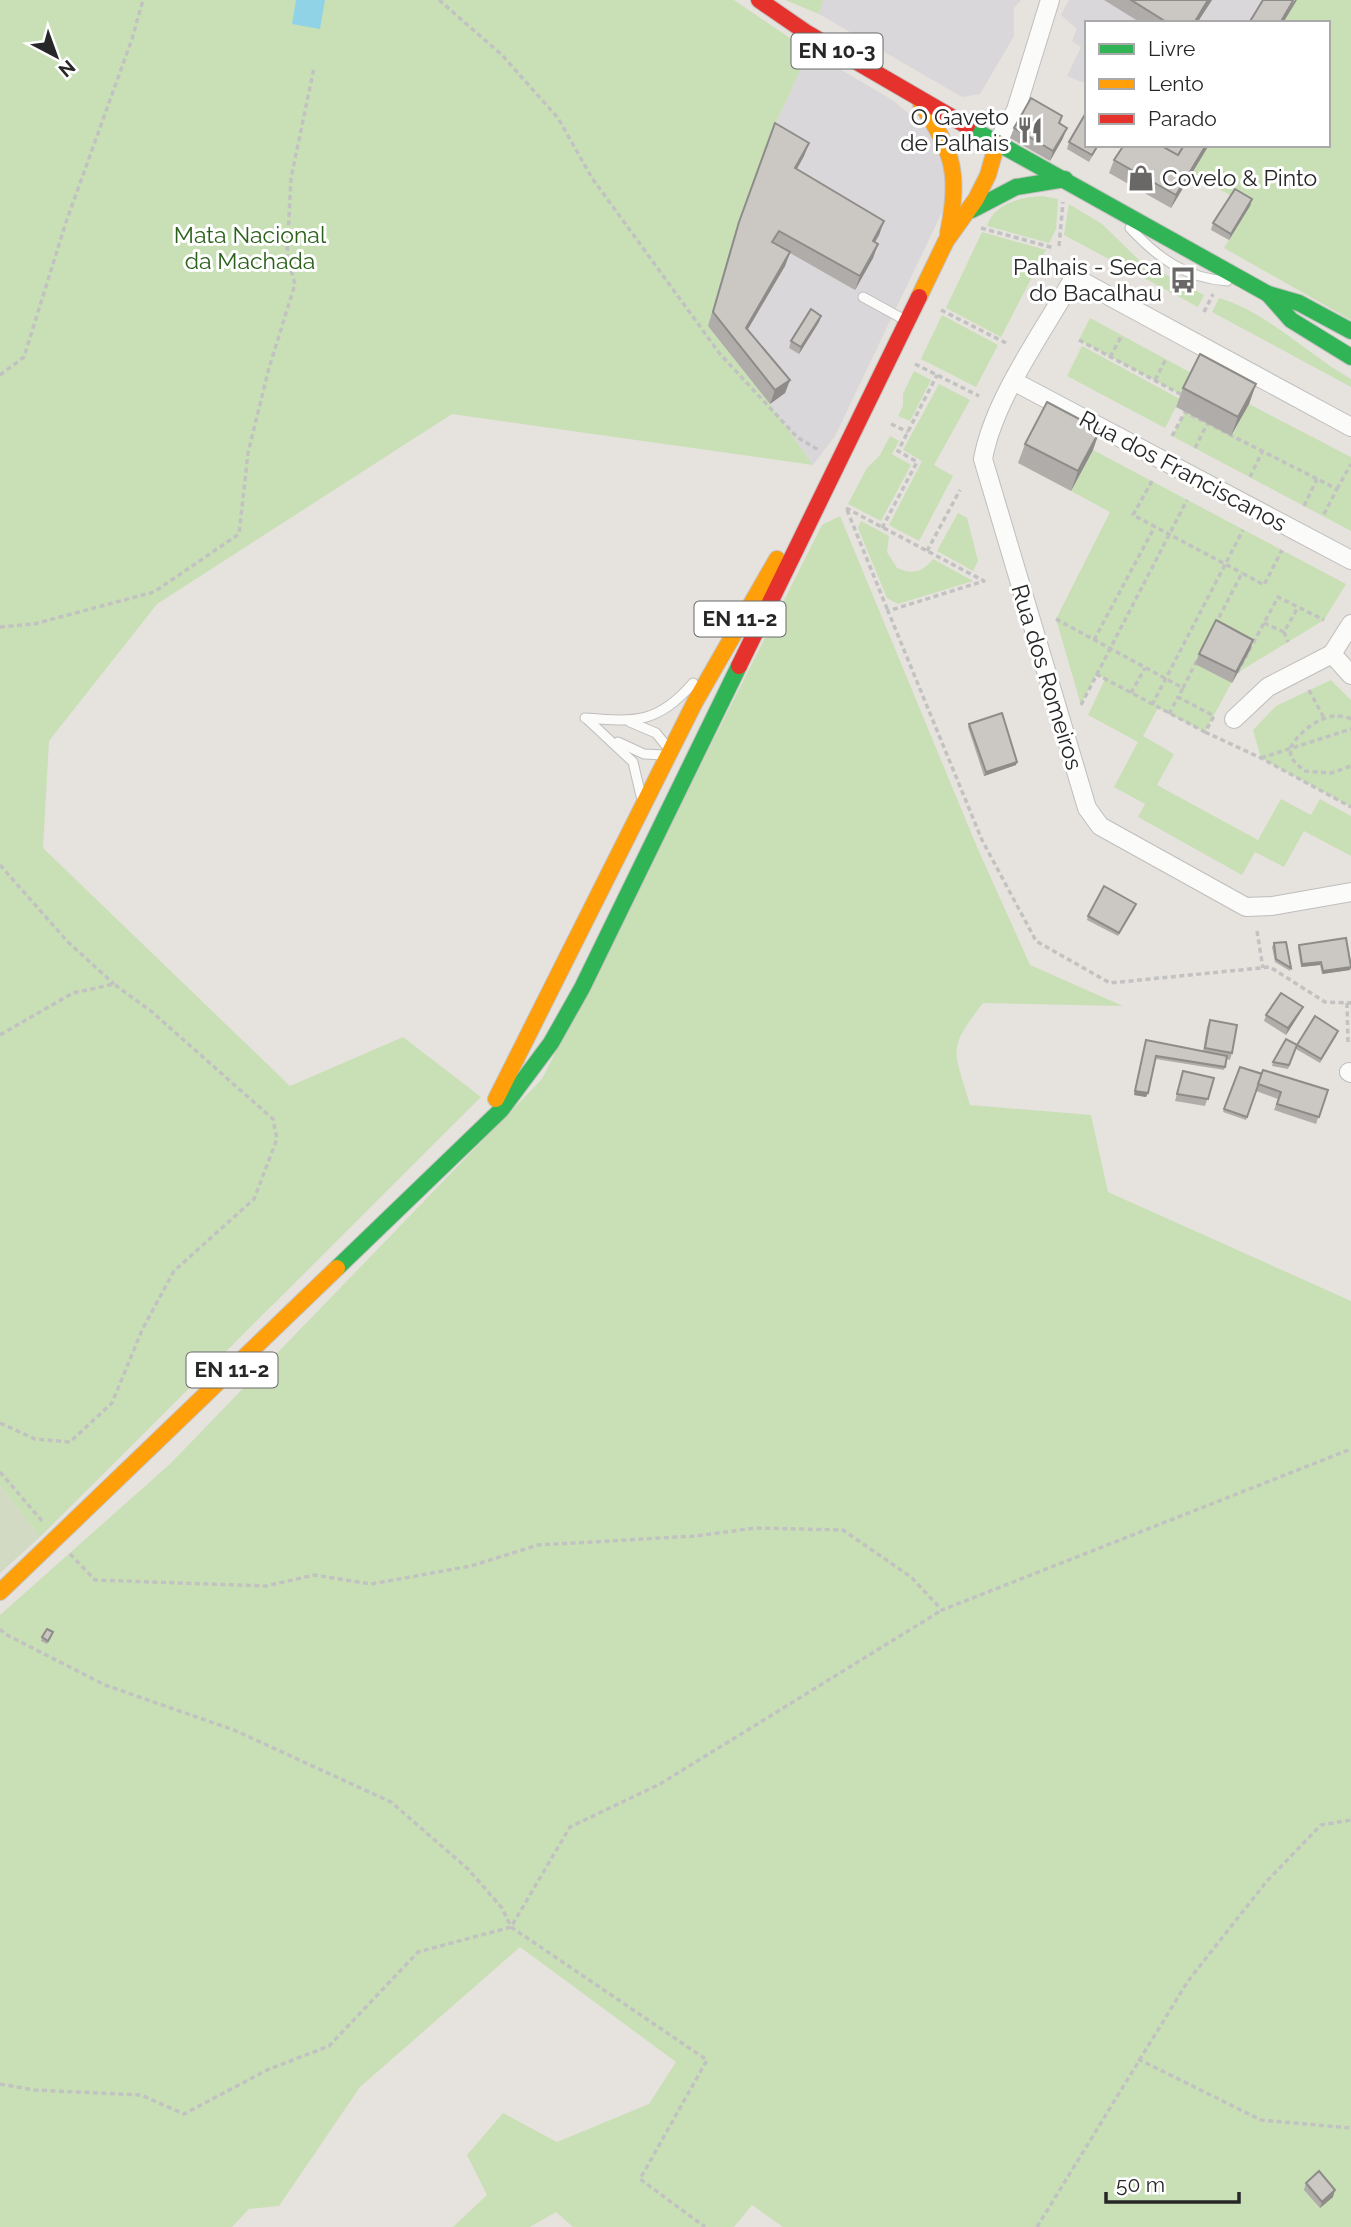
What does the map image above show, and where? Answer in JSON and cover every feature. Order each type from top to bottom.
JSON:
[{"type":"main road","name":"EN 10-3","points":[[759,0],[807,33],[918,99],[1268,294],[1299,303],[1351,331]]},
{"type":"main road","points":[[918,99],[952,154],[961,208]]},
{"type":"main road","points":[[961,208],[970,174],[997,143]]},
{"type":"main road","points":[[961,208],[1025,182],[1065,179]]},
{"type":"main road","name":"EN 11-2","points":[[0,1592],[510,1100],[551,1043],[708,734],[773,600],[821,492],[961,208]]},
{"type":"main road","name":"EN 10-3","points":[[1268,294],[1291,320],[1351,357]]},
{"type":"main road","name":"EN 11-2","points":[[462,1145],[497,1098],[739,621],[821,492]]},
{"type":"street","points":[[997,143],[1016,110],[1050,0]]},
{"type":"street","name":"Rua dos Romeiros","points":[[1351,427],[1074,277],[1015,382],[987,441],[985,469],[1087,808],[1100,826],[1246,907],[1272,906],[1351,892]]},
{"type":"street","name":"Rua dos Franciscanos","points":[[1015,382],[1351,560]]},
{"type":"street","points":[[1234,719],[1268,687],[1332,654],[1351,624]]},
{"type":"street","points":[[1332,654],[1351,675]]},
{"type":"lane","points":[[863,297],[907,321]]},
{"type":"lane","points":[[630,722],[655,715],[674,704],[739,621]]},
{"type":"lane","points":[[641,813],[640,789],[632,762],[610,738],[585,718],[630,722],[656,733],[670,753],[671,775],[657,835]]},
{"type":"lane","points":[[610,738],[652,756],[692,746],[708,734]]},
{"type":"path","points":[[0,375],[24,358],[66,222],[144,0]]},
{"type":"path","points":[[439,0],[502,55],[558,118],[592,178],[736,374],[797,437],[837,461]]},
{"type":"path","points":[[0,626],[34,624],[154,592],[239,534],[247,453],[295,284],[287,256],[292,178],[314,68]]},
{"type":"path","points":[[1059,246],[1063,197]]},
{"type":"path","points":[[981,228],[1054,248]]},
{"type":"path","points":[[1204,312],[1213,294]]},
{"type":"path","points":[[941,310],[1006,343]]},
{"type":"path","points":[[1110,357],[1122,335]]},
{"type":"path","points":[[1079,340],[1182,395],[1188,384]]},
{"type":"path","points":[[1155,380],[1166,359]]},
{"type":"path","points":[[915,365],[979,396]]},
{"type":"path","points":[[882,527],[917,462],[898,451],[937,375]]},
{"type":"path","points":[[1172,436],[1185,412],[1337,489]]},
{"type":"path","points":[[891,424],[908,432]]},
{"type":"path","points":[[1195,448],[1207,424]]},
{"type":"path","points":[[1250,477],[1262,452]]},
{"type":"path","points":[[1323,516],[1351,464]]},
{"type":"path","points":[[1304,506],[1317,479]]},
{"type":"path","points":[[1152,481],[1133,514],[1242,573],[1264,584],[1282,550]]},
{"type":"path","points":[[927,551],[960,490]]},
{"type":"path","points":[[1081,705],[1187,500]]},
{"type":"path","points":[[888,611],[984,581],[846,508],[888,611],[982,840],[1036,941],[1110,983],[1270,967],[1325,1002],[1349,1003],[1348,1043]]},
{"type":"path","points":[[1094,640],[1155,526]]},
{"type":"path","points":[[1152,705],[1243,530]]},
{"type":"path","points":[[1213,631],[1242,573]]},
{"type":"path","points":[[1237,673],[1278,597],[1324,620]]},
{"type":"path","points":[[1283,632],[1298,607]]},
{"type":"path","points":[[1056,619],[1183,688]]},
{"type":"path","points":[[1264,623],[1283,632],[1288,642]]},
{"type":"path","points":[[1169,714],[1201,653]]},
{"type":"path","points":[[1131,693],[1145,668]]},
{"type":"path","points":[[1096,674],[1351,807]]},
{"type":"path","points":[[1309,690],[1324,718]]},
{"type":"path","points":[[1178,697],[1214,716],[1205,733]]},
{"type":"path","points":[[1351,719],[1324,718],[1301,734],[1290,748],[1292,758],[1304,771],[1331,774],[1351,766]]},
{"type":"path","points":[[1261,758],[1351,729]]},
{"type":"path","points":[[0,865],[68,942],[273,1119],[277,1139],[254,1199],[174,1271],[142,1330],[112,1403],[70,1442],[35,1439],[0,1423]]},
{"type":"path","points":[[1257,931],[1263,968]]},
{"type":"path","points":[[0,1035],[73,993],[114,984]]},
{"type":"path","points":[[0,2084],[34,2090],[141,2095],[184,2114],[267,2070],[329,2046],[418,1952],[512,1927],[569,1827],[660,1784],[942,1610],[1351,1449]]},
{"type":"path","points":[[0,1472],[95,1580],[266,1586],[314,1575],[371,1584],[471,1566],[538,1545],[696,1536],[755,1528],[843,1530],[911,1577],[942,1610]]},
{"type":"path","points":[[0,1629],[105,1685],[234,1730],[391,1802],[468,1869],[502,1908],[512,1927],[707,2060],[640,2179],[705,2227]]},
{"type":"path","points":[[1037,2227],[1188,1981],[1267,1881],[1321,1825],[1351,1820]]},
{"type":"path","points":[[1138,2059],[1261,2120],[1351,2128]]},
{"type":"shaded area","points":[[823,0],[1021,0],[1014,8],[1014,36],[980,94],[962,97],[819,14]]},
{"type":"shaded area","points":[[1069,0],[1297,0],[1284,21],[1085,21],[1085,83],[1067,76],[1081,47],[1072,41],[1077,29],[1061,15]]},
{"type":"shaded area","points":[[809,51],[894,101],[936,137],[945,163],[945,206],[835,436],[813,465],[770,404],[708,326],[770,136]]},
{"type":"green space","name":"Mata Nacional da Machada","points":[[0,0],[734,0],[809,51],[770,136],[708,326],[770,404],[813,465],[452,414],[157,604],[49,741],[43,848],[290,1086],[403,1037],[481,1097],[40,1537],[0,1485]]},
{"type":"green space","points":[[785,0],[823,0],[819,14]]},
{"type":"green space","points":[[1297,0],[1351,0],[1351,320],[1224,248],[1250,206],[1192,174],[1208,147],[1330,147],[1330,21],[1284,21]]},
{"type":"green space","points":[[1042,196],[1058,199],[1056,229],[1049,243],[987,226],[996,212],[1009,203]]},
{"type":"green space","points":[[1069,204],[1102,224],[1140,261],[1204,295],[1198,307],[1064,235]]},
{"type":"green space","points":[[982,232],[1046,250],[1001,337],[946,308]]},
{"type":"green space","points":[[1219,298],[1237,304],[1270,323],[1351,379],[1351,387],[1212,312]]},
{"type":"green space","points":[[942,315],[998,345],[976,387],[921,359]]},
{"type":"green space","points":[[1090,318],[1193,374],[1182,395],[1079,340]]},
{"type":"green space","points":[[1082,346],[1180,399],[1165,428],[1067,376]]},
{"type":"green space","points":[[914,371],[931,380],[910,421],[898,416],[903,406],[903,394]]},
{"type":"green space","points":[[939,384],[970,400],[934,465],[953,476],[919,541],[889,525],[922,461],[903,450]]},
{"type":"green space","points":[[1249,404],[1351,457],[1351,531],[1172,436],[1185,412],[1232,436]]},
{"type":"green space","points":[[890,436],[899,441],[892,454],[911,465],[881,521],[848,504],[867,468],[880,455]]},
{"type":"green space","points":[[1093,450],[1346,584],[1324,620],[1237,673],[1249,650],[1205,732],[1158,708],[1143,736],[1174,754],[1157,785],[1258,840],[1281,799],[1311,815],[1320,799],[1351,816],[1351,856],[1304,831],[1284,867],[1255,852],[1242,875],[1138,817],[1145,804],[1114,787],[1138,742],[1088,715],[1105,679],[1096,675],[1081,705],[1056,619],[1110,512],[1071,491]]},
{"type":"green space","points":[[958,513],[967,518],[978,561],[973,571],[937,551]]},
{"type":"green space","points":[[840,516],[977,847],[1030,965],[1123,1006],[983,1003],[958,1042],[957,1061],[970,1105],[1091,1115],[1108,1192],[1351,1301],[1351,2227],[783,2227],[752,2205],[734,2227],[573,2227],[556,2212],[530,2227],[453,2227],[487,2195],[467,2155],[503,2113],[557,2142],[649,2104],[676,2062],[520,1947],[360,2087],[279,2206],[249,2209],[232,2227],[0,2227],[0,1615],[170,1464],[542,1079],[822,525]]},
{"type":"green space","points":[[861,521],[889,536],[887,552],[897,568],[917,571],[933,559],[973,581],[898,604],[887,598],[858,528]]},
{"type":"green space","points":[[1331,680],[1351,700],[1351,807],[1261,758],[1253,730],[1276,706]]},
{"type":"green space","points":[[0,1485],[40,1537],[0,1573]]},
{"type":"water","points":[[296,0],[325,0],[320,29],[292,24]]},
{"type":"building","points":[[1131,0],[1208,0],[1195,21],[1165,21]]},
{"type":"building","points":[[1263,0],[1293,1],[1281,21],[1250,21]]},
{"type":"building","points":[[1031,98],[1062,116],[1059,123],[1067,128],[1053,151],[1014,128]]},
{"type":"building","points":[[1085,114],[1085,147],[1097,147],[1092,155],[1069,142]]},
{"type":"building","points":[[775,123],[809,143],[795,168],[884,221],[873,241],[878,244],[860,276],[779,231],[772,242],[790,252],[746,328],[790,380],[775,390],[713,312],[739,222]]},
{"type":"building","points":[[1123,147],[1164,147],[1178,155],[1183,147],[1205,147],[1176,195],[1114,160]]},
{"type":"building","points":[[1164,147],[1183,147],[1178,155]]},
{"type":"building","points":[[1235,189],[1252,199],[1231,234],[1213,223]]},
{"type":"building","points":[[811,309],[821,316],[801,347],[791,341]]},
{"type":"building","points":[[1200,354],[1256,384],[1238,417],[1183,388]]},
{"type":"building","points":[[1047,402],[1100,430],[1078,471],[1025,444]]},
{"type":"building","points":[[1216,620],[1253,640],[1236,672],[1199,654]]},
{"type":"building","points":[[1002,713],[1017,762],[986,772],[969,724]]},
{"type":"building","points":[[1104,886],[1136,904],[1119,933],[1088,916]]},
{"type":"building","points":[[1346,938],[1351,967],[1323,971],[1321,962],[1302,964],[1299,945]]},
{"type":"building","points":[[1286,942],[1291,968],[1276,959],[1274,943]]},
{"type":"building","points":[[1281,993],[1303,1007],[1288,1028],[1266,1015]]},
{"type":"building","points":[[1315,1016],[1338,1031],[1321,1059],[1297,1045]]},
{"type":"building","points":[[1210,1020],[1237,1025],[1232,1053],[1205,1048]]},
{"type":"building","points":[[1286,1039],[1297,1045],[1289,1065],[1273,1062]]},
{"type":"building","points":[[1146,1040],[1227,1056],[1225,1067],[1156,1056],[1148,1093],[1135,1091]]},
{"type":"building","points":[[1240,1067],[1262,1074],[1247,1117],[1224,1109]]},
{"type":"building","points":[[1263,1070],[1328,1090],[1319,1117],[1277,1104],[1281,1092],[1258,1084]]},
{"type":"building","points":[[1183,1071],[1214,1078],[1208,1099],[1177,1094]]},
{"type":"building","points":[[47,1629],[53,1632],[48,1641],[42,1637]]},
{"type":"building","points":[[1319,2171],[1335,2190],[1322,2202],[1306,2183]]},
{"type":"traffic: fast","points":[[967,126],[1268,294],[1299,303],[1351,331]]},
{"type":"traffic: fast","points":[[972,210],[1016,187],[1065,179]]},
{"type":"traffic: fast","points":[[1268,294],[1291,320],[1351,357]]},
{"type":"traffic: fast","points":[[337,1268],[501,1110],[551,1043],[582,988],[739,666]]},
{"type":"traffic: slow","points":[[921,104],[941,136],[951,165],[953,196],[948,233]]},
{"type":"traffic: slow","points":[[919,297],[946,241],[976,199],[988,175],[997,143]]},
{"type":"traffic: slow","points":[[496,1099],[695,702],[777,559]]},
{"type":"traffic: slow","points":[[0,1592],[337,1268]]},
{"type":"traffic: jam","points":[[759,0],[807,33],[967,126]]},
{"type":"traffic: jam","points":[[739,666],[919,297]]},
{"type":"place","name":"O Gaveto de Palhais","points":[[1030,130]]},
{"type":"place","name":"Covelo & Pinto","points":[[1141,178]]},
{"type":"place","name":"Palhais - Seca do Bacalhau","points":[[1183,280]]}]
